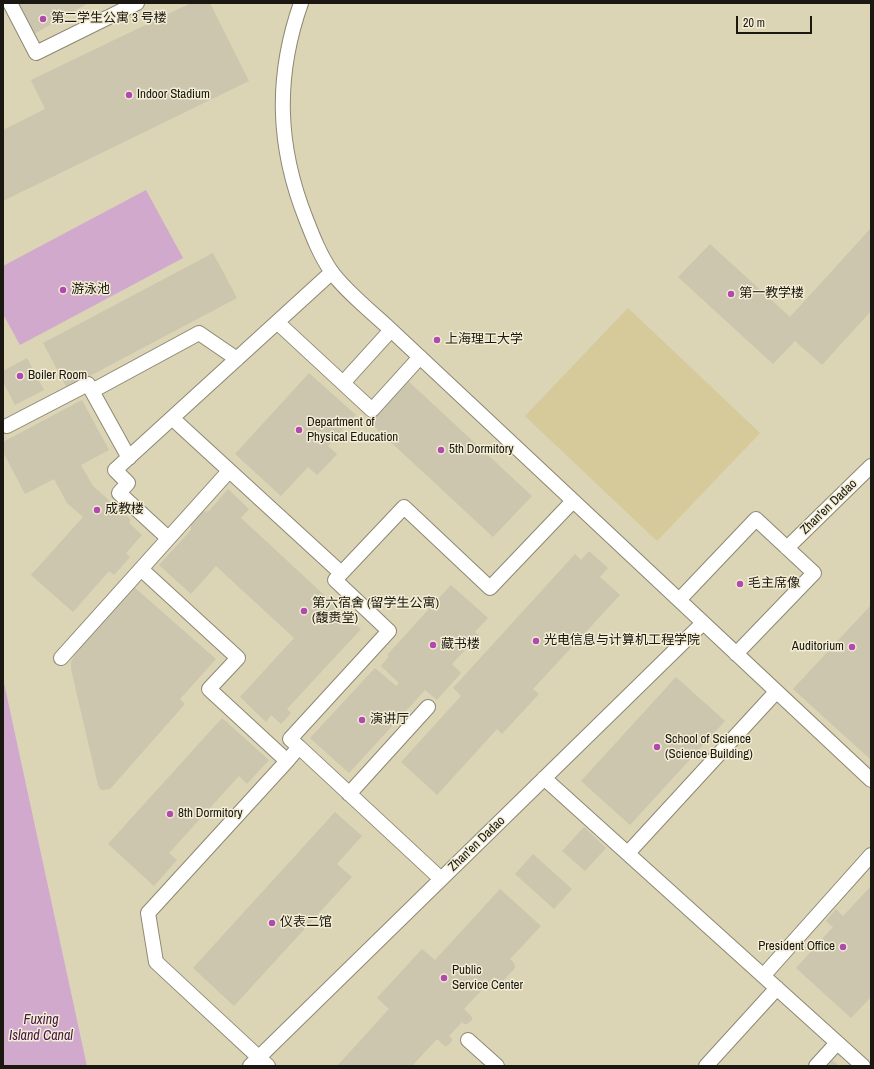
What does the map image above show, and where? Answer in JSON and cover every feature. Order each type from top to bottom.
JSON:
[{"type":"lane","points":[[10,3],[36,53],[137,3]]},
{"type":"lane","points":[[300,3],[289,40],[284,74],[282,102],[284,135],[297,198],[322,257],[332,272],[342,284],[871,780]]},
{"type":"lane","points":[[168,538],[119,493],[128,483],[115,470],[332,272]]},
{"type":"lane","points":[[277,322],[372,410],[420,357]]},
{"type":"lane","points":[[343,382],[391,330]]},
{"type":"lane","points":[[92,391],[199,333],[237,359]]},
{"type":"lane","points":[[7,426],[88,384],[129,458]]},
{"type":"lane","points":[[172,418],[342,573]]},
{"type":"lane","name":"Zhan'en Dadao","points":[[787,548],[871,466]]},
{"type":"lane","points":[[61,658],[229,471]]},
{"type":"lane","points":[[441,879],[290,739],[388,631],[335,580],[404,507],[490,588],[573,501]]},
{"type":"lane","points":[[679,600],[756,519],[814,573],[736,654]]},
{"type":"lane","points":[[141,569],[238,658],[209,689],[287,761]]},
{"type":"lane","name":"Zhan'en Dadao","points":[[259,1063],[441,879],[703,623]]},
{"type":"lane","points":[[628,853],[776,692]]},
{"type":"lane","points":[[349,794],[428,707]]},
{"type":"lane","points":[[259,1063],[156,962],[148,913],[299,747]]},
{"type":"lane","points":[[544,778],[837,1043],[865,1062]]},
{"type":"lane","points":[[763,976],[871,855]]},
{"type":"lane","points":[[706,1066],[777,988]]},
{"type":"lane","points":[[468,1040],[497,1066]]},
{"type":"lane","points":[[816,1066],[837,1043]]},
{"type":"shaded area","name":"上海理工大学","points":[[3,3],[871,3],[871,1066],[87,1066],[3,678]]},
{"type":"shaded area","points":[[628,308],[760,433],[657,541],[525,416]]},
{"type":"water","name":"游泳池","points":[[146,190],[183,258],[20,345],[3,314],[3,266]]},
{"type":"water","name":"Fuxing Island Canal","points":[[3,678],[87,1066],[3,1066]]},
{"type":"building","name":"第二学生公寓 3 号楼","points":[[16,3],[88,3],[34,34]]},
{"type":"building","name":"Indoor Stadium","points":[[191,3],[210,3],[249,81],[3,201],[3,130],[45,109],[31,80]]},
{"type":"building","name":"第一教学楼","points":[[871,228],[871,311],[822,365],[795,341],[773,364],[678,277],[710,244],[790,317]]},
{"type":"building","points":[[213,253],[237,298],[67,388],[43,343]]},
{"type":"building","name":"Boiler Room","points":[[27,358],[44,390],[15,405],[3,382],[3,371]]},
{"type":"building","name":"Department of Physical Education","points":[[309,373],[356,415],[328,446],[337,454],[327,465],[317,475],[308,467],[281,496],[235,454]]},
{"type":"building","name":"5th Dormitory","points":[[407,380],[532,496],[493,537],[368,421]]},
{"type":"building","name":"成教楼","points":[[82,400],[109,450],[81,465],[93,486],[131,520],[129,523],[142,535],[126,553],[130,557],[114,575],[109,571],[73,612],[31,575],[83,517],[67,503],[54,479],[25,494],[3,452],[3,442]]},
{"type":"building","name":"第六宿舍 (留学生公寓) (馥赉堂)","points":[[228,489],[249,509],[241,518],[361,629],[287,709],[291,713],[281,724],[271,715],[266,722],[240,697],[294,638],[216,566],[191,594],[159,565],[191,530],[191,521],[200,512],[209,511]]},
{"type":"building","name":"光电信息与计算机工程学院","points":[[589,551],[608,568],[600,577],[620,595],[533,689],[539,694],[502,734],[497,729],[437,795],[401,762],[461,696],[453,688],[575,554],[581,560]]},
{"type":"building","points":[[451,585],[488,618],[475,632],[479,635],[452,664],[461,673],[437,700],[425,690],[349,773],[310,738],[375,668],[396,686],[399,683],[381,666],[389,656],[387,655]]},
{"type":"building","points":[[134,587],[216,659],[180,699],[185,704],[110,789],[103,790],[100,789],[98,785],[71,669],[71,662],[75,654]]},
{"type":"building","name":"Auditorium","points":[[871,605],[871,760],[793,689]]},
{"type":"building","name":"School of Science (Science Building)","points":[[676,677],[725,721],[630,825],[581,781]]},
{"type":"building","name":"8th Dormitory","points":[[222,718],[269,760],[247,784],[239,776],[169,853],[177,860],[154,886],[108,844]]},
{"type":"building","name":"仪表二馆","points":[[335,812],[362,836],[337,864],[352,877],[234,1006],[193,968]]},
{"type":"building","points":[[584,827],[606,848],[585,871],[562,851]]},
{"type":"building","points":[[533,854],[572,889],[554,909],[515,874]]},
{"type":"building","name":"President Office","points":[[871,886],[871,997],[851,1018],[796,968],[833,927],[826,921],[836,909],[843,916]]},
{"type":"building","name":"Public Service Center","points":[[500,889],[541,926],[510,959],[514,963],[515,968],[504,980],[498,980],[494,977],[464,1009],[472,1017],[472,1020],[467,1024],[462,1022],[449,1036],[452,1038],[452,1041],[447,1046],[437,1039],[412,1066],[337,1066],[389,1009],[377,998],[422,949],[435,960]]},
{"type":"building","points":[[831,1059],[839,1066],[824,1066]]},
{"type":"place","name":"第二学生公寓 3 号楼","points":[[43,19]]},
{"type":"place","name":"Indoor Stadium","points":[[129,95]]},
{"type":"place","name":"游泳池","points":[[63,290]]},
{"type":"place","name":"第一教学楼","points":[[731,294]]},
{"type":"place","name":"上海理工大学","points":[[437,340]]},
{"type":"place","name":"Boiler Room","points":[[20,376]]},
{"type":"place","name":"Department of Physical Education","points":[[299,430]]},
{"type":"place","name":"5th Dormitory","points":[[441,450]]},
{"type":"place","name":"成教楼","points":[[97,510]]},
{"type":"place","name":"毛主席像","points":[[740,584]]},
{"type":"place","name":"第六宿舍 (留学生公寓) (馥赉堂)","points":[[304,611]]},
{"type":"place","name":"光电信息与计算机工程学院","points":[[536,641]]},
{"type":"place","name":"藏书楼","points":[[433,645]]},
{"type":"place","name":"Auditorium","points":[[852,647]]},
{"type":"place","name":"演讲厅","points":[[362,720]]},
{"type":"place","name":"School of Science (Science Building)","points":[[657,747]]},
{"type":"place","name":"8th Dormitory","points":[[170,814]]},
{"type":"place","name":"仪表二馆","points":[[272,923]]},
{"type":"place","name":"President Office","points":[[843,947]]},
{"type":"place","name":"Public Service Center","points":[[444,978]]}]
